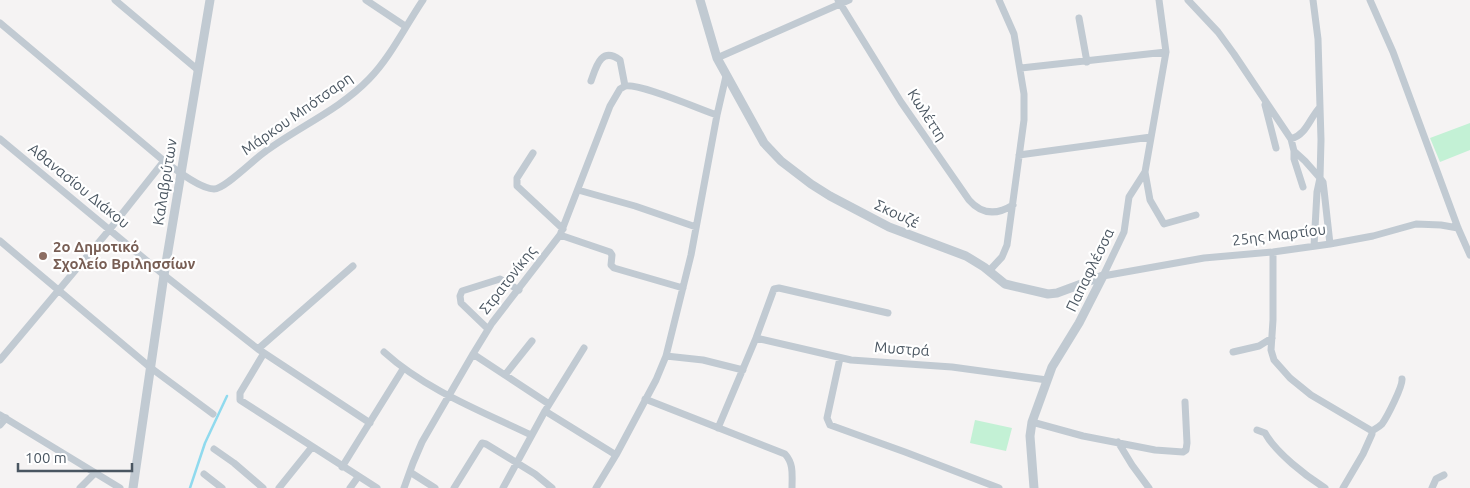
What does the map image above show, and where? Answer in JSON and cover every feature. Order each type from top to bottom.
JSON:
[{"type":"street","points":[[115,0],[198,70]]},
{"type":"street","name":"Καλαβρύτων","points":[[133,488],[152,368],[164,275],[210,0]]},
{"type":"street","points":[[366,0],[405,26]]},
{"type":"street","name":"Μάρκου Μπότσαρη","points":[[0,23],[164,161],[206,187],[214,189],[219,188],[266,150],[314,122],[353,95],[377,70],[423,0]]},
{"type":"street","name":"Σκουζέ","points":[[700,0],[717,58],[726,76],[764,143],[796,174],[830,196],[880,222],[960,253],[990,271],[1005,284],[1048,294],[1057,293],[1103,276]]},
{"type":"street","points":[[717,58],[839,2],[849,0]]},
{"type":"street","points":[[990,271],[1005,251],[1024,120],[1021,68],[1014,34],[999,0]]},
{"type":"street","name":"Παπαφλέσσα","points":[[1034,488],[1030,436],[1032,422],[1052,367],[1079,323],[1124,232],[1129,197],[1145,172],[1166,52],[1159,0]]},
{"type":"street","points":[[1188,0],[1218,32],[1250,76],[1264,102],[1291,139],[1294,159],[1303,187]]},
{"type":"street","points":[[1313,0],[1318,39],[1321,140],[1320,178],[1317,192],[1314,246]]},
{"type":"street","points":[[1370,0],[1393,52],[1458,228],[1470,255]]},
{"type":"street","name":"Κωλέττη","points":[[839,2],[926,140],[969,200],[979,210],[988,212],[1002,212],[1013,205]]},
{"type":"street","points":[[1079,18],[1087,62]]},
{"type":"street","points":[[1021,68],[1166,52]]},
{"type":"street","points":[[591,81],[600,59],[606,55],[614,55],[620,60],[625,86],[632,86],[661,94],[717,115]]},
{"type":"street","points":[[596,488],[660,373],[666,356],[684,288],[726,76]]},
{"type":"street","name":"Στρατονίκης","points":[[404,488],[422,442],[473,354],[488,330],[561,232],[610,106],[620,89],[625,86]]},
{"type":"street","points":[[1264,102],[1276,148]]},
{"type":"street","points":[[1291,139],[1303,132],[1312,116],[1320,107]]},
{"type":"street","points":[[1019,155],[1151,137]]},
{"type":"street","name":"Αθανασίου Διάκου","points":[[0,139],[164,275],[261,351],[370,423]]},
{"type":"street","points":[[1294,150],[1306,161],[1323,182],[1330,244]]},
{"type":"street","points":[[533,153],[517,178],[516,184],[561,232],[610,252],[612,255],[611,265],[614,268],[684,288]]},
{"type":"street","points":[[0,360],[110,229],[164,161]]},
{"type":"street","points":[[1145,172],[1150,200],[1164,224],[1196,215]]},
{"type":"street","points":[[578,190],[696,226]]},
{"type":"street","name":"25ης Μαρτίου","points":[[1103,276],[1204,258],[1273,252],[1330,244],[1373,236],[1416,224],[1458,228]]},
{"type":"street","points":[[0,241],[152,368],[213,414]]},
{"type":"street","points":[[1273,252],[1271,350],[1274,360],[1290,378],[1322,402],[1372,431]]},
{"type":"street","points":[[353,266],[261,351],[240,393],[240,400],[377,488]]},
{"type":"street","points":[[488,330],[461,303],[460,296],[462,291],[500,279],[519,290]]},
{"type":"street","points":[[718,428],[756,338],[772,292],[776,288],[888,313]]},
{"type":"street","name":"Μυστρά","points":[[756,338],[840,358],[968,368],[1047,380]]},
{"type":"street","points":[[1233,352],[1259,346],[1272,338]]},
{"type":"street","points":[[505,375],[532,341]]},
{"type":"street","points":[[503,488],[547,408],[584,348]]},
{"type":"street","points":[[384,352],[403,369],[449,396],[532,435]]},
{"type":"street","points":[[473,354],[505,375],[547,408],[616,454]]},
{"type":"street","points":[[666,356],[703,360],[743,370]]},
{"type":"street","points":[[840,358],[827,418],[830,425],[999,488]]},
{"type":"street","points":[[342,467],[403,369]]},
{"type":"street","points":[[1343,488],[1363,454],[1372,431],[1384,420],[1401,387],[1402,379]]},
{"type":"street","points":[[645,399],[785,454],[790,460],[792,467],[792,488]]},
{"type":"street","points":[[1032,422],[1072,433],[1155,450],[1184,452],[1186,444],[1185,402]]},
{"type":"street","points":[[0,424],[3,416],[120,488]]},
{"type":"street","points":[[1257,430],[1266,433],[1287,458],[1321,487]]},
{"type":"street","points":[[1118,442],[1132,466],[1149,488]]},
{"type":"street","points":[[454,488],[482,443],[539,477],[552,488]]},
{"type":"street","points":[[279,488],[312,447]]},
{"type":"street","points":[[214,450],[240,467],[263,488]]},
{"type":"street","points":[[410,472],[436,488]]},
{"type":"street","points":[[80,488],[95,473]]},
{"type":"street","points":[[204,474],[222,488]]},
{"type":"street","points":[[1432,488],[1436,479],[1444,475]]},
{"type":"street","points":[[350,488],[358,477]]},
{"type":"green space","points":[[1470,123],[1470,150],[1440,162],[1430,138]]},
{"type":"green space","points":[[975,420],[1012,428],[1006,451],[970,443]]},
{"type":"waterway","points":[[190,488],[205,443],[227,396]]},
{"type":"place","name":"2ο Δημοτικό Σχολείο Βριλησσίων","points":[[43,256]]}]
